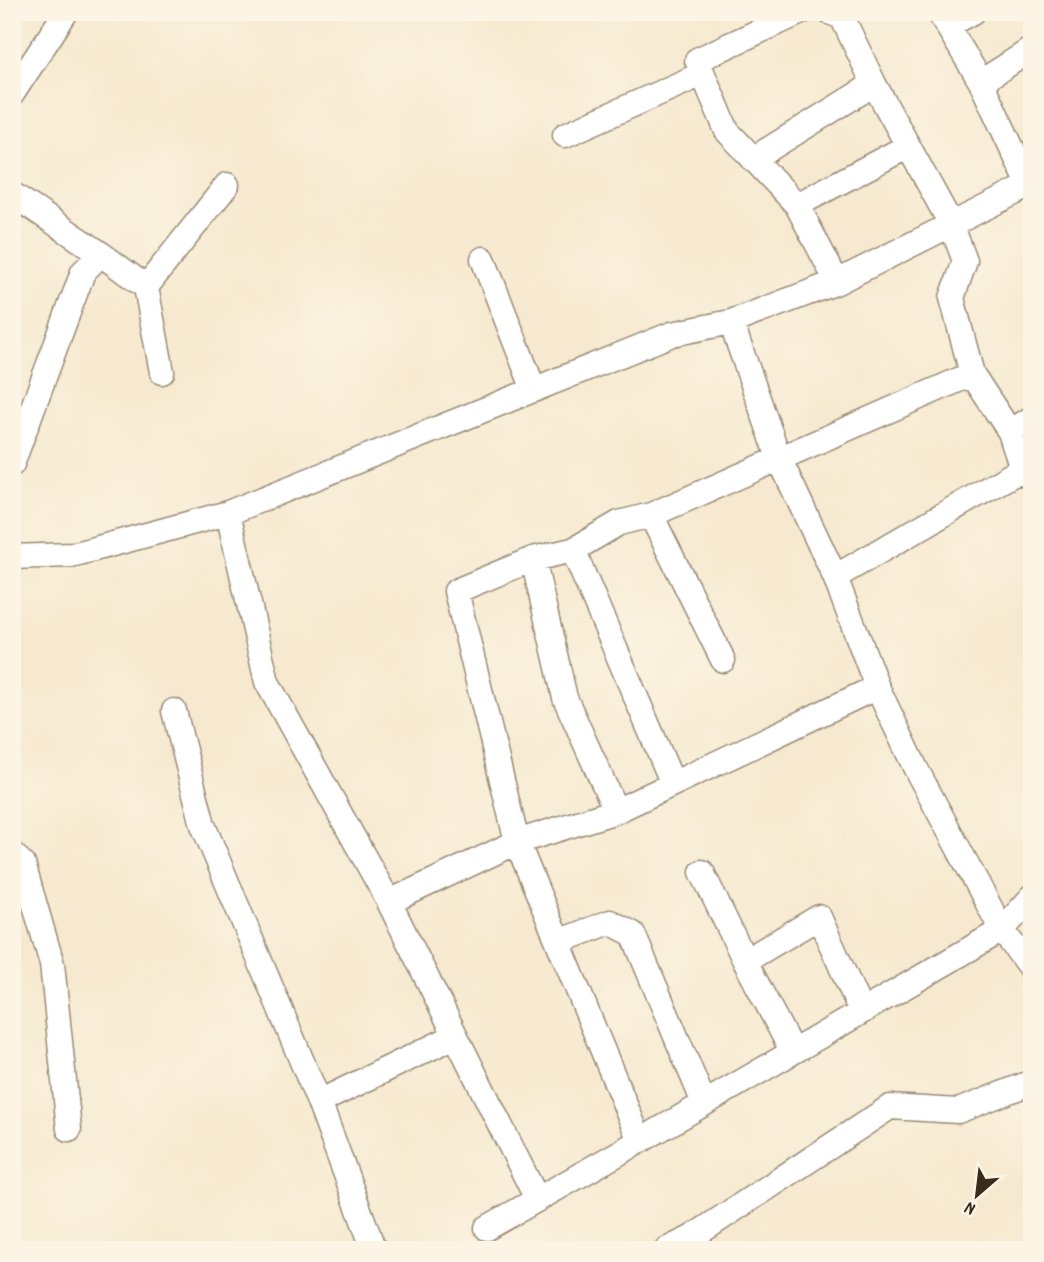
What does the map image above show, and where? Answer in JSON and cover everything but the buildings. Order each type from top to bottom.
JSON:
[{"type":"street","points":[[12,94],[66,12]]},
{"type":"street","points":[[800,12],[697,60],[727,131],[797,205],[837,282]]},
{"type":"street","points":[[12,557],[72,555],[228,513],[672,334],[731,322],[837,282],[951,223],[1031,187],[981,82],[943,19],[973,12]]},
{"type":"street","points":[[835,577],[1027,475],[1010,432],[972,374],[952,298],[964,261],[951,223],[874,84],[840,14]]},
{"type":"street","points":[[981,82],[1032,49]]},
{"type":"street","points":[[565,135],[702,74]]},
{"type":"street","points":[[753,159],[874,84]]},
{"type":"street","points":[[797,205],[908,146]]},
{"type":"street","points":[[146,287],[227,185]]},
{"type":"street","points":[[12,194],[146,287],[162,372]]},
{"type":"street","points":[[12,464],[83,272],[102,254]]},
{"type":"street","points":[[483,259],[534,390]]},
{"type":"street","points":[[731,322],[779,458],[835,577],[877,687],[916,769],[1002,930],[1032,970]]},
{"type":"street","points":[[639,1141],[517,842],[456,591],[533,559],[573,550],[620,523],[651,515],[972,374]]},
{"type":"street","points":[[1010,432],[1032,418]]},
{"type":"street","points":[[228,513],[267,682],[389,902],[537,1199]]},
{"type":"street","points":[[651,515],[723,660]]},
{"type":"street","points":[[573,550],[673,784]]},
{"type":"street","points":[[533,559],[565,698],[616,811]]},
{"type":"street","points":[[389,902],[517,842],[616,811],[877,687]]},
{"type":"street","points":[[174,711],[203,825],[319,1102],[374,1250]]},
{"type":"street","points":[[12,854],[23,864],[52,964],[69,1129]]},
{"type":"street","points":[[702,872],[792,1051]]},
{"type":"street","points":[[487,1228],[1002,930],[1032,897]]},
{"type":"street","points":[[746,961],[819,917],[861,1011]]},
{"type":"street","points":[[558,942],[610,922],[633,934],[705,1103]]},
{"type":"street","points":[[319,1102],[455,1035]]},
{"type":"street","points":[[666,1250],[691,1238],[890,1107],[958,1111],[1032,1082]]}]
